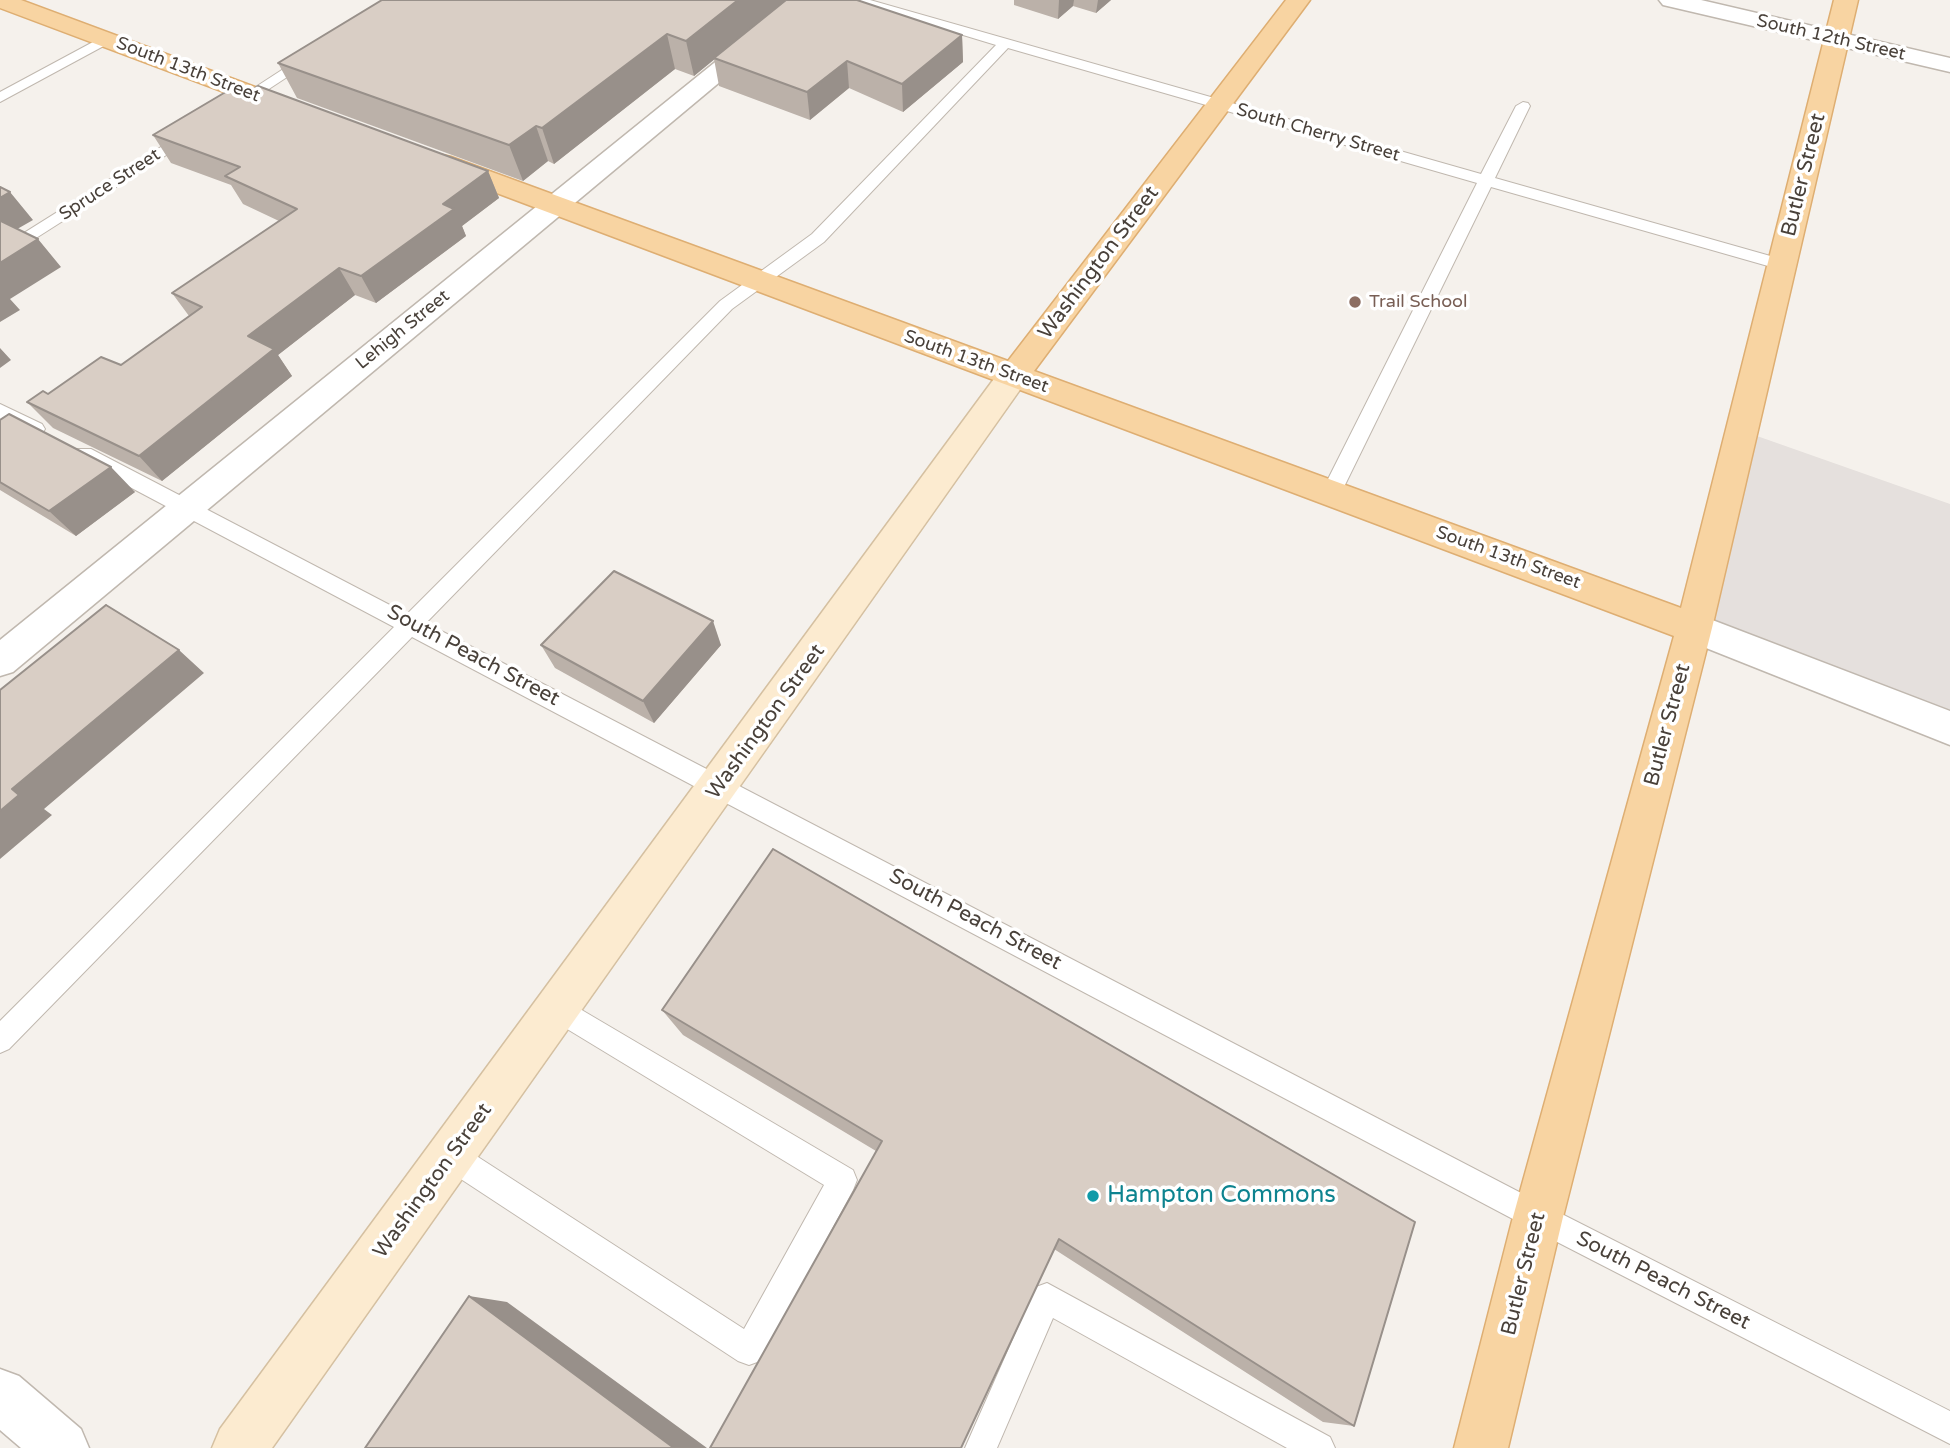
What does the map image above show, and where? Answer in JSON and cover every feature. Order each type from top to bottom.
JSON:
[{"type":"main road","name":"South 13th Street","points":[[0,0],[315,117]]},
{"type":"main road","name":"Washington Street","points":[[1013,376],[1298,0]]},
{"type":"main road","name":"Butler Street","points":[[1481,1448],[1538,1217],[1694,628],[1846,0]]},
{"type":"main road","name":"South 13th Street","points":[[416,154],[1694,628]]},
{"type":"street","name":"Lehigh Street","points":[[0,661],[806,0]]},
{"type":"street","name":"South 12th Street","points":[[1671,0],[1950,65]]},
{"type":"street","name":"Washington Street","points":[[239,1448],[721,785],[1013,376]]},
{"type":"street","name":"South 13th Street","points":[[1694,628],[1950,727]]},
{"type":"street","points":[[0,1395],[62,1448]]},
{"type":"lane","name":"South Cherry Street","points":[[855,0],[1782,265]]},
{"type":"lane","points":[[0,98],[106,39]]},
{"type":"lane","points":[[0,1040],[726,305],[818,238],[1005,43]]},
{"type":"lane","points":[[226,110],[317,51]]},
{"type":"lane","points":[[1331,493],[1523,106]]},
{"type":"lane","name":"Spruce Street","points":[[0,256],[204,125]]},
{"type":"lane","name":"South Peach Street","points":[[0,411],[721,785],[1538,1217],[1950,1428]]},
{"type":"lane","points":[[451,1156],[749,1350],[843,1180],[558,1009]]},
{"type":"lane","points":[[981,1448],[1047,1298],[1319,1448]]},
{"type":"shaded area","points":[[1740,430],[1950,504],[1950,722],[1687,621]]},
{"type":"building","points":[[382,0],[738,0],[686,41],[667,34],[542,128],[536,126],[509,145],[278,63]]},
{"type":"building","points":[[786,0],[857,0],[962,35],[902,84],[847,61],[807,92],[714,58]]},
{"type":"building","points":[[258,86],[488,171],[443,204],[454,209],[361,276],[339,268],[248,336],[274,349],[139,456],[27,402],[43,391],[48,394],[101,357],[121,365],[202,307],[172,293],[297,209],[225,176],[240,167],[153,135],[229,90],[242,95]]},
{"type":"building","points":[[0,187],[10,192],[0,198]]},
{"type":"building","points":[[1,221],[38,239],[0,263]]},
{"type":"building","points":[[9,414],[111,467],[49,511],[0,482],[0,420]]},
{"type":"building","points":[[614,571],[713,621],[643,701],[541,645]]},
{"type":"building","points":[[106,605],[179,650],[12,789],[19,795],[0,811],[0,690]]},
{"type":"building","name":"Hampton Commons","points":[[773,849],[1415,1222],[1354,1426],[1059,1239],[961,1448],[710,1448],[882,1141],[662,1010]]},
{"type":"building","points":[[469,1296],[674,1448],[365,1448]]},
{"type":"place","name":"Trail School","points":[[1355,302]]},
{"type":"place","name":"Hampton Commons","points":[[1093,1196]]}]
